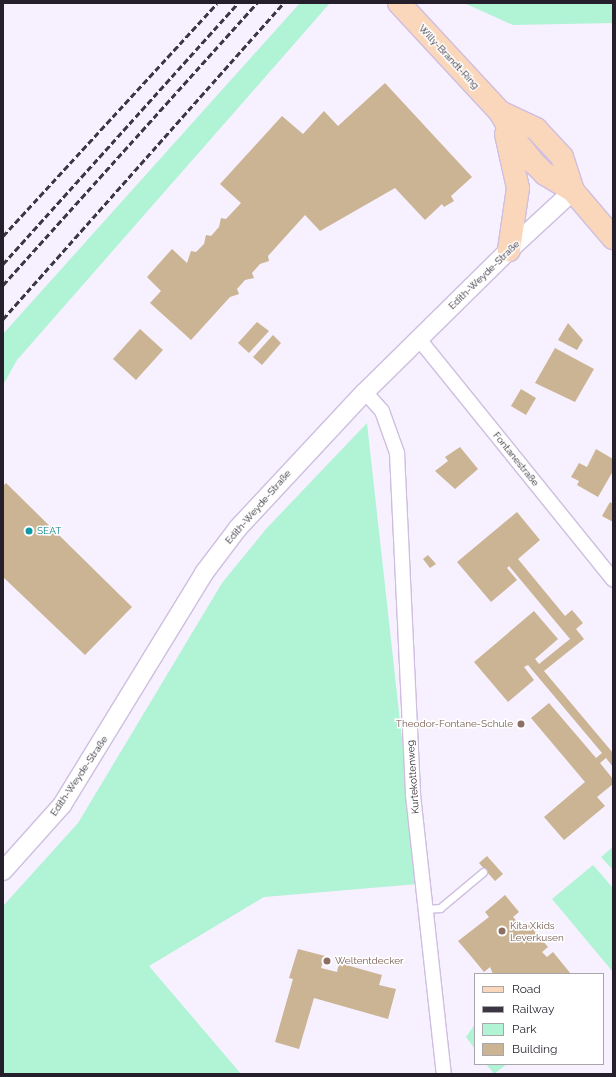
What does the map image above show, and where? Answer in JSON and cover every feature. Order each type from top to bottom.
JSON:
[{"type":"main road","name":"Willy-Brandt-Ring","points":[[399,3],[500,112],[536,128],[562,157],[573,191],[613,238]]},
{"type":"main road","points":[[500,112],[518,188],[509,250]]},
{"type":"street","name":"Edith-Weyde-Straße","points":[[3,871],[62,805],[204,573],[238,528],[365,392],[509,250],[573,191]]},
{"type":"street","name":"Fontanestraße","points":[[419,339],[613,579]]},
{"type":"street","name":"Kurtekottenweg","points":[[365,392],[382,411],[397,453],[413,787],[444,1074]]},
{"type":"lane","points":[[426,910],[440,908],[483,872]]},
{"type":"green space","points":[[300,3],[330,3],[17,360],[3,385],[3,334]]},
{"type":"green space","points":[[464,3],[613,3],[613,23],[513,25]]},
{"type":"green space","points":[[367,423],[418,884],[264,897],[149,966],[241,1074],[3,1074],[3,906],[78,823],[222,583],[266,529]]},
{"type":"green space","points":[[613,847],[613,870],[601,857]]},
{"type":"green space","points":[[593,865],[613,888],[613,972],[552,899]]},
{"type":"green space","points":[[474,1025],[474,1048],[466,1037]]},
{"type":"green space","points":[[487,1065],[506,1065],[494,1074]]},
{"type":"building","points":[[385,83],[472,177],[451,196],[454,201],[444,207],[442,204],[425,220],[395,188],[320,231],[305,215],[268,256],[269,261],[260,264],[252,273],[254,278],[245,280],[237,289],[239,294],[230,297],[191,340],[150,303],[161,291],[147,277],[172,249],[187,263],[191,251],[196,252],[204,244],[206,235],[211,236],[219,227],[221,218],[226,219],[241,203],[220,184],[282,116],[303,134],[324,111],[338,126]]},
{"type":"building","points":[[257,322],[269,331],[249,353],[238,343]]},
{"type":"building","points":[[568,323],[583,340],[577,350],[558,340]]},
{"type":"building","points":[[140,329],[163,350],[136,380],[113,359]]},
{"type":"building","points":[[273,335],[281,343],[262,365],[253,357]]},
{"type":"building","points":[[555,348],[594,369],[575,402],[535,383]]},
{"type":"building","points":[[521,389],[536,398],[526,415],[511,406]]},
{"type":"building","points":[[460,447],[478,469],[455,489],[435,471],[448,461],[445,457]]},
{"type":"building","points":[[596,449],[613,459],[613,471],[598,497],[577,485],[579,481],[571,477],[579,463],[587,467]]},
{"type":"building","name":"SEAT","points":[[6,483],[132,607],[85,655],[3,577],[3,486]]},
{"type":"building","points":[[610,502],[613,504],[613,522],[602,516]]},
{"type":"building","points":[[517,512],[540,540],[518,559],[565,616],[572,610],[583,623],[576,629],[584,639],[544,671],[613,753],[613,767],[606,758],[600,763],[613,779],[613,784],[597,797],[605,806],[564,840],[544,817],[585,782],[531,718],[549,703],[596,758],[602,753],[528,665],[524,667],[534,680],[508,702],[474,662],[534,611],[558,639],[535,659],[539,664],[570,639],[509,566],[507,568],[517,580],[491,602],[457,562]]},
{"type":"building","points":[[428,555],[436,564],[430,568],[423,559]]},
{"type":"building","points":[[487,856],[503,874],[495,881],[479,863]]},
{"type":"building","points":[[505,895],[519,912],[513,917],[524,929],[529,925],[548,947],[542,952],[547,957],[553,952],[570,973],[493,973],[490,967],[484,972],[458,941],[489,917],[485,912]]},
{"type":"building","points":[[298,949],[325,956],[321,968],[337,972],[339,963],[382,975],[379,985],[396,989],[388,1019],[314,998],[299,1049],[275,1042],[293,979],[289,978]]},
{"type":"railway","points":[[3,236],[217,3]]},
{"type":"railway","points":[[3,264],[238,3]]},
{"type":"railway","points":[[3,285],[257,3]]},
{"type":"railway","points":[[3,319],[284,3]]},
{"type":"place","name":"SEAT","points":[[29,531]]},
{"type":"place","name":"Theodor-Fontane-Schule","points":[[521,724]]},
{"type":"place","name":"Kita Xkids Leverkusen","points":[[502,931]]},
{"type":"place","name":"Weltentdecker","points":[[327,961]]}]
